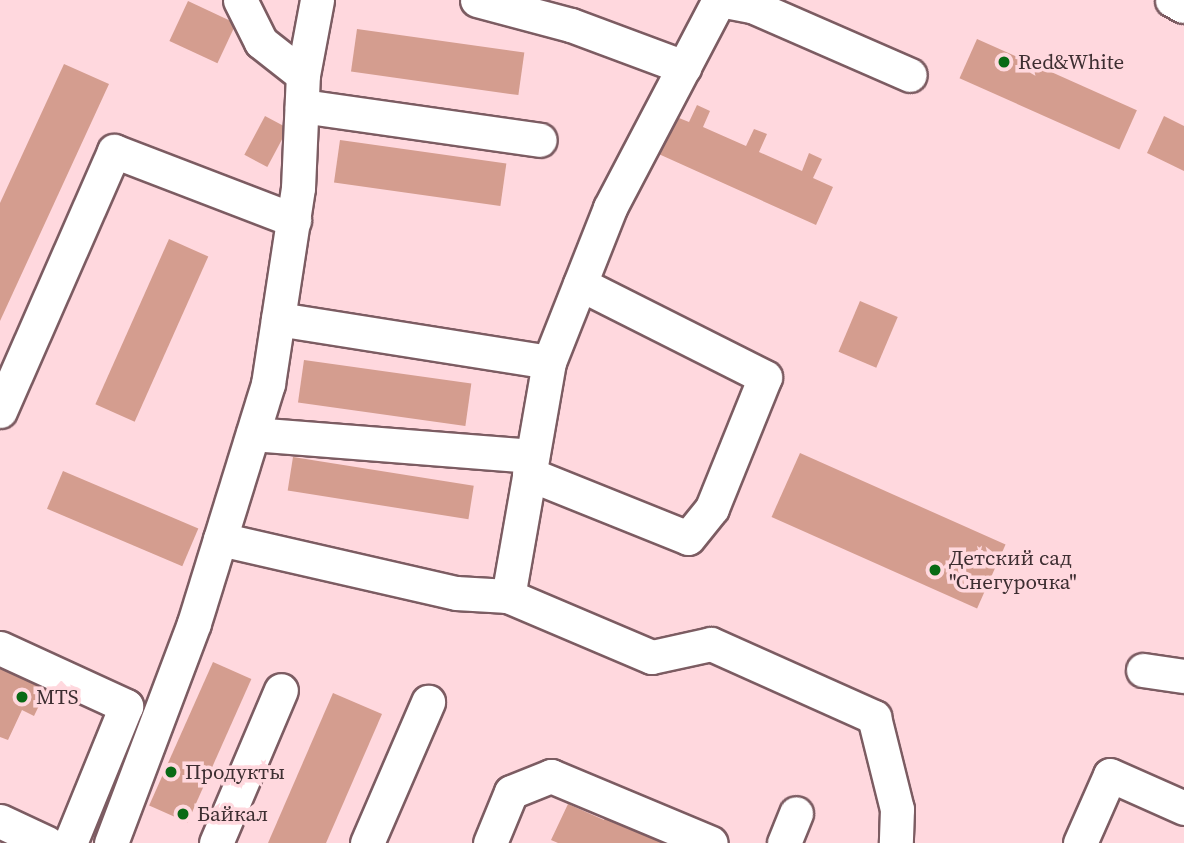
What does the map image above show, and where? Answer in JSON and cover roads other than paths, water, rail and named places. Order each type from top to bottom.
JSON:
[{"type":"street","points":[[240,0],[261,42],[303,90],[540,141]]},
{"type":"street","points":[[111,843],[220,539],[253,434],[278,319],[293,220],[303,90],[317,0]]},
{"type":"street","points":[[477,0],[571,25],[684,67]]},
{"type":"street","points":[[508,596],[549,362],[610,208],[719,0],[752,6],[910,75]]},
{"type":"street","points":[[1172,0],[1184,6]]},
{"type":"street","points":[[0,411],[114,151],[293,220]]},
{"type":"street","points":[[253,434],[531,465],[688,538],[712,508],[765,377],[580,284]]},
{"type":"street","points":[[278,319],[549,362]]},
{"type":"street","points":[[220,539],[456,593],[508,596],[652,657],[711,644],[874,717],[897,809],[896,843]]},
{"type":"street","points":[[0,648],[126,706],[70,843]]},
{"type":"street","points":[[1143,670],[1184,676]]},
{"type":"street","points":[[216,843],[281,690]]},
{"type":"street","points":[[367,843],[428,702]]},
{"type":"street","points":[[1080,843],[1110,775],[1184,808]]},
{"type":"street","points":[[491,843],[511,792],[551,776],[712,843]]},
{"type":"street","points":[[0,821],[47,843]]},
{"type":"place","name":"Red&White","points":[[1004,62]]},
{"type":"place","name":"Детский сад \"Снегурочка\"","points":[[935,570]]},
{"type":"place","name":"MTS","points":[[22,697]]},
{"type":"place","name":"Продукты","points":[[171,772]]},
{"type":"place","name":"Байкал","points":[[183,814]]}]
